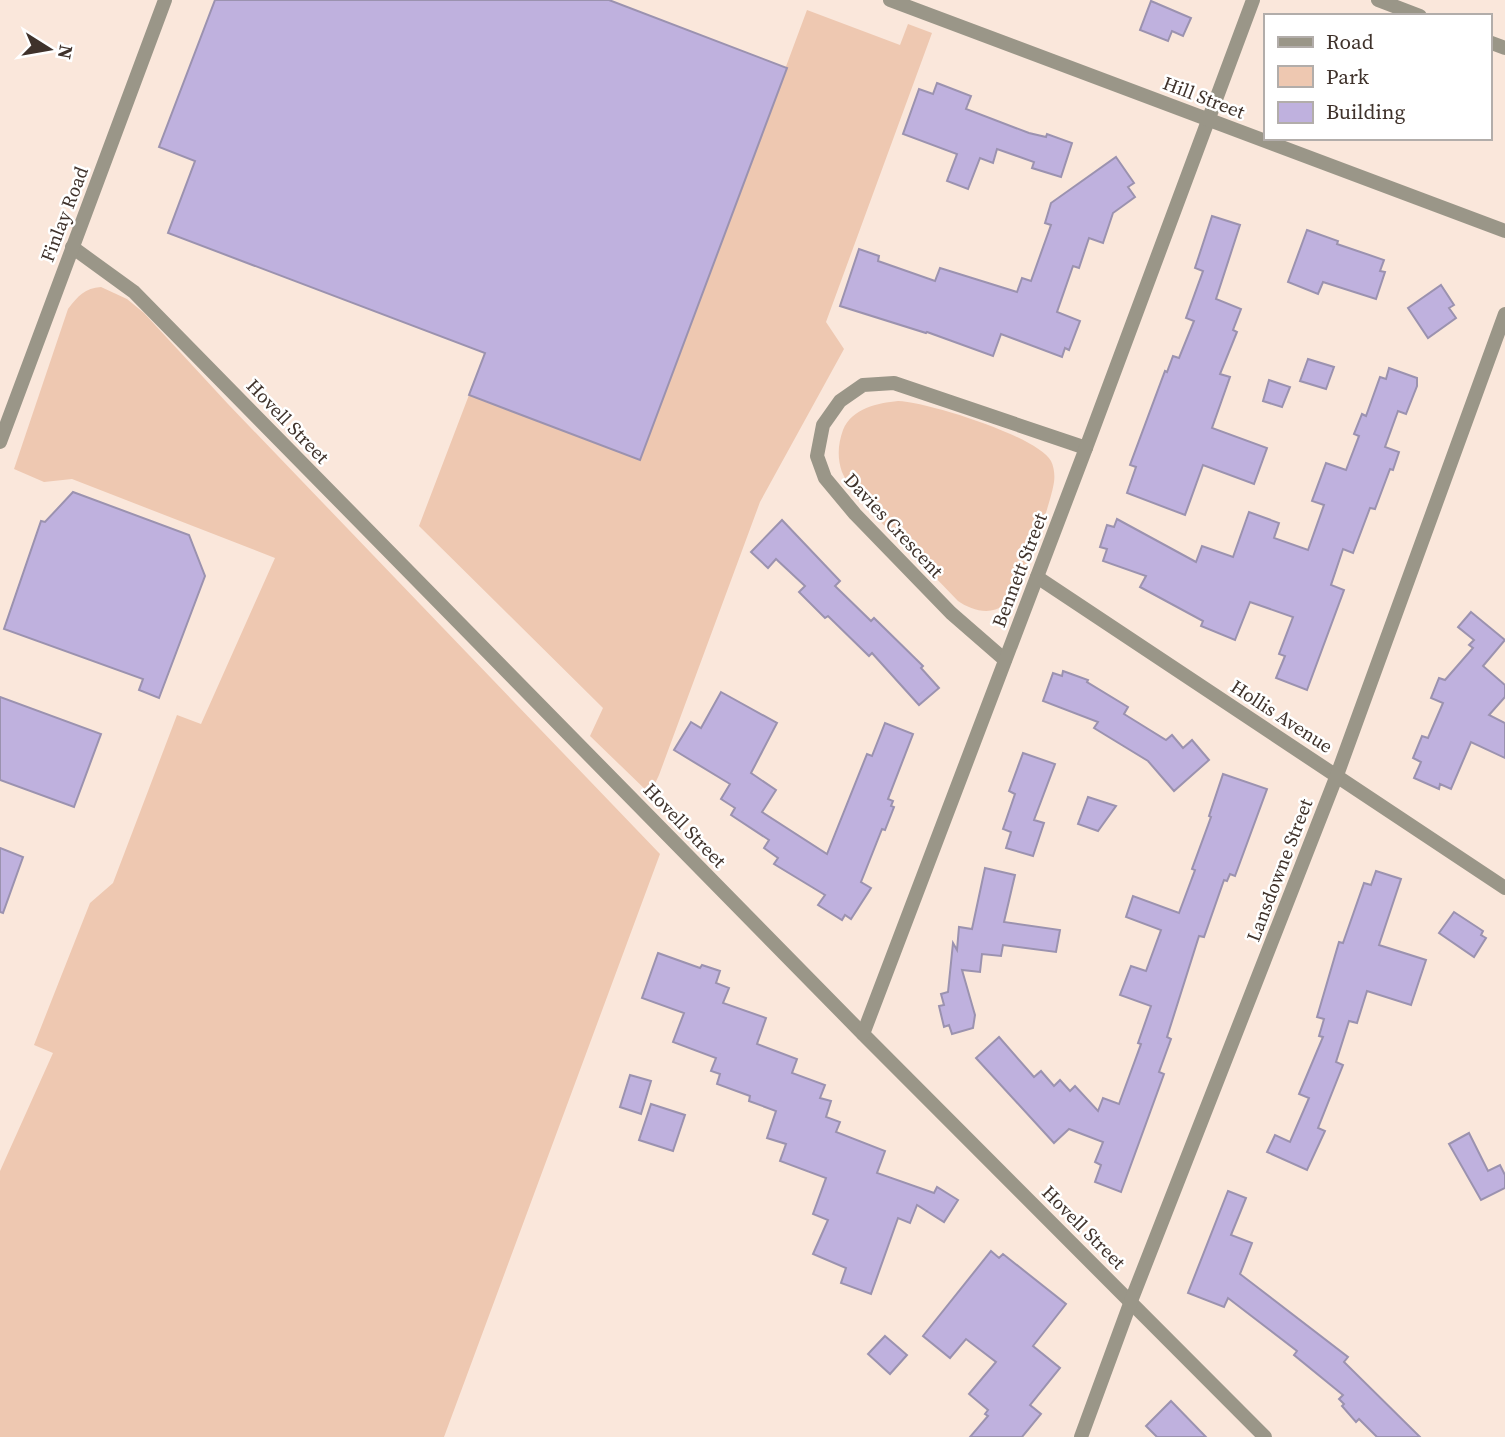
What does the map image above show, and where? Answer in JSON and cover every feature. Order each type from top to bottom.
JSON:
[{"type":"street","name":"Finlay Road","points":[[0,442],[165,0]]},
{"type":"street","name":"Hill Street","points":[[890,0],[1505,231]]},
{"type":"street","name":"Bennett Street","points":[[863,1034],[1086,449],[1253,0]]},
{"type":"street","points":[[1378,0],[1415,14]]},
{"type":"street","name":"Hovell Street","points":[[72,247],[134,292],[863,1034],[1265,1437]]},
{"type":"street","name":"Lansdowne Street","points":[[1082,1437],[1131,1301],[1337,775],[1505,314]]},
{"type":"street","name":"Davies Crescent","points":[[1005,660],[951,613],[855,514],[825,478],[817,456],[823,425],[840,401],[863,385],[894,383],[1086,449]]},
{"type":"street","name":"Hollis Avenue","points":[[1037,577],[1505,888]]},
{"type":"green space","points":[[807,10],[900,45],[908,24],[932,33],[826,322],[844,349],[760,502],[650,794],[590,736],[603,708],[419,526],[469,395],[640,459]]},
{"type":"green space","points":[[101,287],[127,299],[144,313],[660,854],[444,1437],[0,1437],[0,1171],[53,1053],[34,1045],[90,903],[113,883],[177,715],[201,724],[275,558],[72,479],[44,482],[14,469],[68,309],[82,294]]},
{"type":"green space","points":[[898,401],[932,407],[1004,431],[1042,451],[1051,461],[1054,482],[1041,527],[1018,584],[1011,597],[999,608],[981,610],[958,601],[865,506],[842,472],[839,446],[847,423],[866,408]]},
{"type":"building","points":[[215,0],[609,0],[787,68],[640,460],[469,395],[485,353],[168,233],[195,161],[159,147]]},
{"type":"building","points":[[1151,1],[1191,18],[1183,36],[1172,31],[1168,41],[1140,30]]},
{"type":"building","points":[[937,83],[971,96],[966,109],[1029,133],[1046,137],[1047,134],[1072,143],[1061,177],[1032,168],[1034,162],[997,149],[993,163],[980,158],[968,189],[947,181],[957,154],[903,134],[919,89],[933,94]]},
{"type":"building","points":[[1116,157],[1134,183],[1128,187],[1135,197],[1113,213],[1103,243],[1089,238],[1079,268],[1073,266],[1057,312],[1080,321],[1069,350],[1065,348],[1062,357],[1001,334],[993,356],[927,332],[840,306],[859,249],[879,256],[878,261],[935,281],[940,268],[1017,292],[1022,278],[1031,281],[1051,225],[1045,223],[1051,203]]},
{"type":"building","points":[[1212,216],[1240,225],[1216,299],[1241,309],[1233,330],[1237,332],[1220,374],[1230,377],[1212,428],[1267,448],[1254,484],[1203,465],[1185,515],[1127,493],[1136,467],[1130,465],[1165,371],[1167,372],[1173,356],[1179,358],[1194,321],[1186,318],[1203,271],[1195,268]]},
{"type":"building","points":[[1307,230],[1338,241],[1337,244],[1384,260],[1380,271],[1385,272],[1376,299],[1323,282],[1318,294],[1288,282]]},
{"type":"building","points":[[1441,285],[1454,305],[1449,308],[1456,318],[1428,338],[1408,308]]},
{"type":"building","points":[[1308,359],[1334,367],[1326,389],[1300,381]]},
{"type":"building","points":[[1389,368],[1417,378],[1417,386],[1406,414],[1398,411],[1385,447],[1399,452],[1393,470],[1390,469],[1375,509],[1370,508],[1353,553],[1343,549],[1331,585],[1344,590],[1307,690],[1276,678],[1285,656],[1279,654],[1293,617],[1250,602],[1235,640],[1201,626],[1203,621],[1140,587],[1146,576],[1103,561],[1107,549],[1100,547],[1107,525],[1114,527],[1117,519],[1196,562],[1202,546],[1233,557],[1249,512],[1279,523],[1274,538],[1308,550],[1324,505],[1312,501],[1326,463],[1346,470],[1359,436],[1354,434],[1362,414],[1366,416],[1380,377],[1386,379]]},
{"type":"building","points":[[1269,380],[1290,387],[1282,407],[1263,401]]},
{"type":"building","points":[[73,492],[189,535],[205,576],[159,698],[139,690],[143,679],[4,629],[41,521],[45,522]]},
{"type":"building","points":[[782,520],[840,581],[835,586],[871,621],[874,618],[923,666],[921,668],[939,688],[919,705],[872,653],[869,656],[799,592],[805,586],[776,559],[768,568],[751,552]]},
{"type":"building","points":[[1471,612],[1505,640],[1483,666],[1505,685],[1505,697],[1489,715],[1505,723],[1505,758],[1471,742],[1451,789],[1440,784],[1439,789],[1414,778],[1421,762],[1413,758],[1422,736],[1428,738],[1443,703],[1431,698],[1439,678],[1445,680],[1473,648],[1469,645],[1474,640],[1458,627]]},
{"type":"building","points":[[1063,671],[1088,680],[1087,682],[1128,707],[1124,714],[1166,740],[1172,735],[1183,748],[1192,740],[1209,760],[1174,791],[1148,761],[1094,728],[1098,722],[1043,701],[1053,673],[1062,676]]},
{"type":"building","points":[[721,692],[777,723],[751,773],[776,790],[762,812],[827,854],[867,754],[872,756],[885,723],[913,734],[888,799],[893,801],[891,806],[894,807],[885,830],[882,829],[861,882],[871,888],[851,919],[845,915],[842,920],[818,905],[825,895],[774,864],[778,858],[764,848],[769,840],[731,815],[735,808],[721,799],[730,784],[674,750],[691,722],[701,728]]},
{"type":"building","points":[[0,697],[101,734],[74,807],[0,780]]},
{"type":"building","points":[[1023,753],[1055,764],[1034,820],[1044,823],[1033,856],[1006,848],[1011,832],[1003,829],[1015,794],[1009,791]]},
{"type":"building","points":[[1223,774],[1267,789],[1235,876],[1230,874],[1227,881],[1224,880],[1204,937],[1199,936],[1167,1037],[1171,1039],[1159,1072],[1164,1074],[1121,1192],[1095,1182],[1101,1165],[1095,1162],[1103,1142],[1069,1129],[1054,1143],[976,1058],[999,1037],[1034,1077],[1041,1071],[1054,1086],[1060,1080],[1070,1091],[1075,1086],[1098,1111],[1103,1098],[1119,1104],[1141,1044],[1138,1043],[1151,1006],[1120,995],[1131,966],[1146,971],[1161,930],[1126,917],[1133,896],[1179,913],[1195,870],[1192,869]]},
{"type":"building","points":[[1088,797],[1116,806],[1098,831],[1078,824]]},
{"type":"building","points":[[0,848],[23,857],[3,913],[0,912]]},
{"type":"building","points":[[985,868],[1015,875],[1004,922],[1060,930],[1056,952],[1003,945],[1001,956],[982,954],[980,972],[962,970],[975,1015],[973,1028],[952,1034],[949,1025],[944,1027],[939,1006],[944,1005],[941,994],[948,992],[953,943],[957,950],[959,927],[972,929]]},
{"type":"building","points":[[1376,871],[1401,879],[1379,945],[1426,960],[1411,1005],[1367,991],[1357,1023],[1349,1021],[1336,1062],[1343,1065],[1318,1128],[1325,1131],[1307,1170],[1267,1152],[1275,1135],[1290,1142],[1309,1098],[1299,1094],[1323,1037],[1319,1036],[1324,1019],[1317,1017],[1339,942],[1343,943],[1364,883],[1371,885]]},
{"type":"building","points":[[1454,912],[1483,931],[1481,935],[1486,938],[1474,957],[1439,933]]},
{"type":"building","points":[[658,953],[700,968],[702,965],[720,971],[716,983],[729,988],[723,1003],[766,1018],[757,1044],[797,1059],[792,1073],[825,1085],[820,1098],[831,1101],[826,1117],[840,1122],[836,1132],[885,1151],[877,1173],[934,1193],[937,1187],[958,1200],[944,1222],[917,1205],[910,1223],[898,1218],[871,1294],[841,1283],[846,1268],[813,1254],[828,1220],[813,1214],[826,1178],[780,1161],[786,1144],[767,1138],[776,1111],[749,1101],[750,1096],[717,1084],[720,1074],[711,1071],[716,1058],[673,1042],[684,1013],[642,998]]},
{"type":"building","points":[[630,1075],[651,1081],[641,1114],[620,1107]]},
{"type":"building","points":[[651,1104],[685,1115],[673,1151],[639,1140]]},
{"type":"building","points":[[1469,1133],[1488,1171],[1500,1165],[1505,1175],[1505,1188],[1481,1200],[1449,1144]]},
{"type":"building","points":[[1228,1191],[1246,1198],[1231,1235],[1252,1243],[1240,1274],[1348,1357],[1344,1362],[1420,1437],[1377,1437],[1359,1419],[1356,1422],[1342,1406],[1344,1404],[1339,1399],[1343,1395],[1294,1355],[1297,1351],[1228,1298],[1224,1307],[1188,1293]]},
{"type":"building","points":[[991,1251],[999,1258],[1003,1254],[1066,1304],[1033,1346],[1060,1368],[1030,1405],[1041,1414],[1022,1437],[970,1437],[988,1416],[985,1414],[988,1410],[969,1394],[996,1362],[966,1339],[950,1358],[923,1336]]},
{"type":"building","points":[[885,1336],[907,1355],[890,1374],[868,1354]]},
{"type":"building","points":[[1171,1401],[1206,1437],[1157,1437],[1146,1426]]}]
